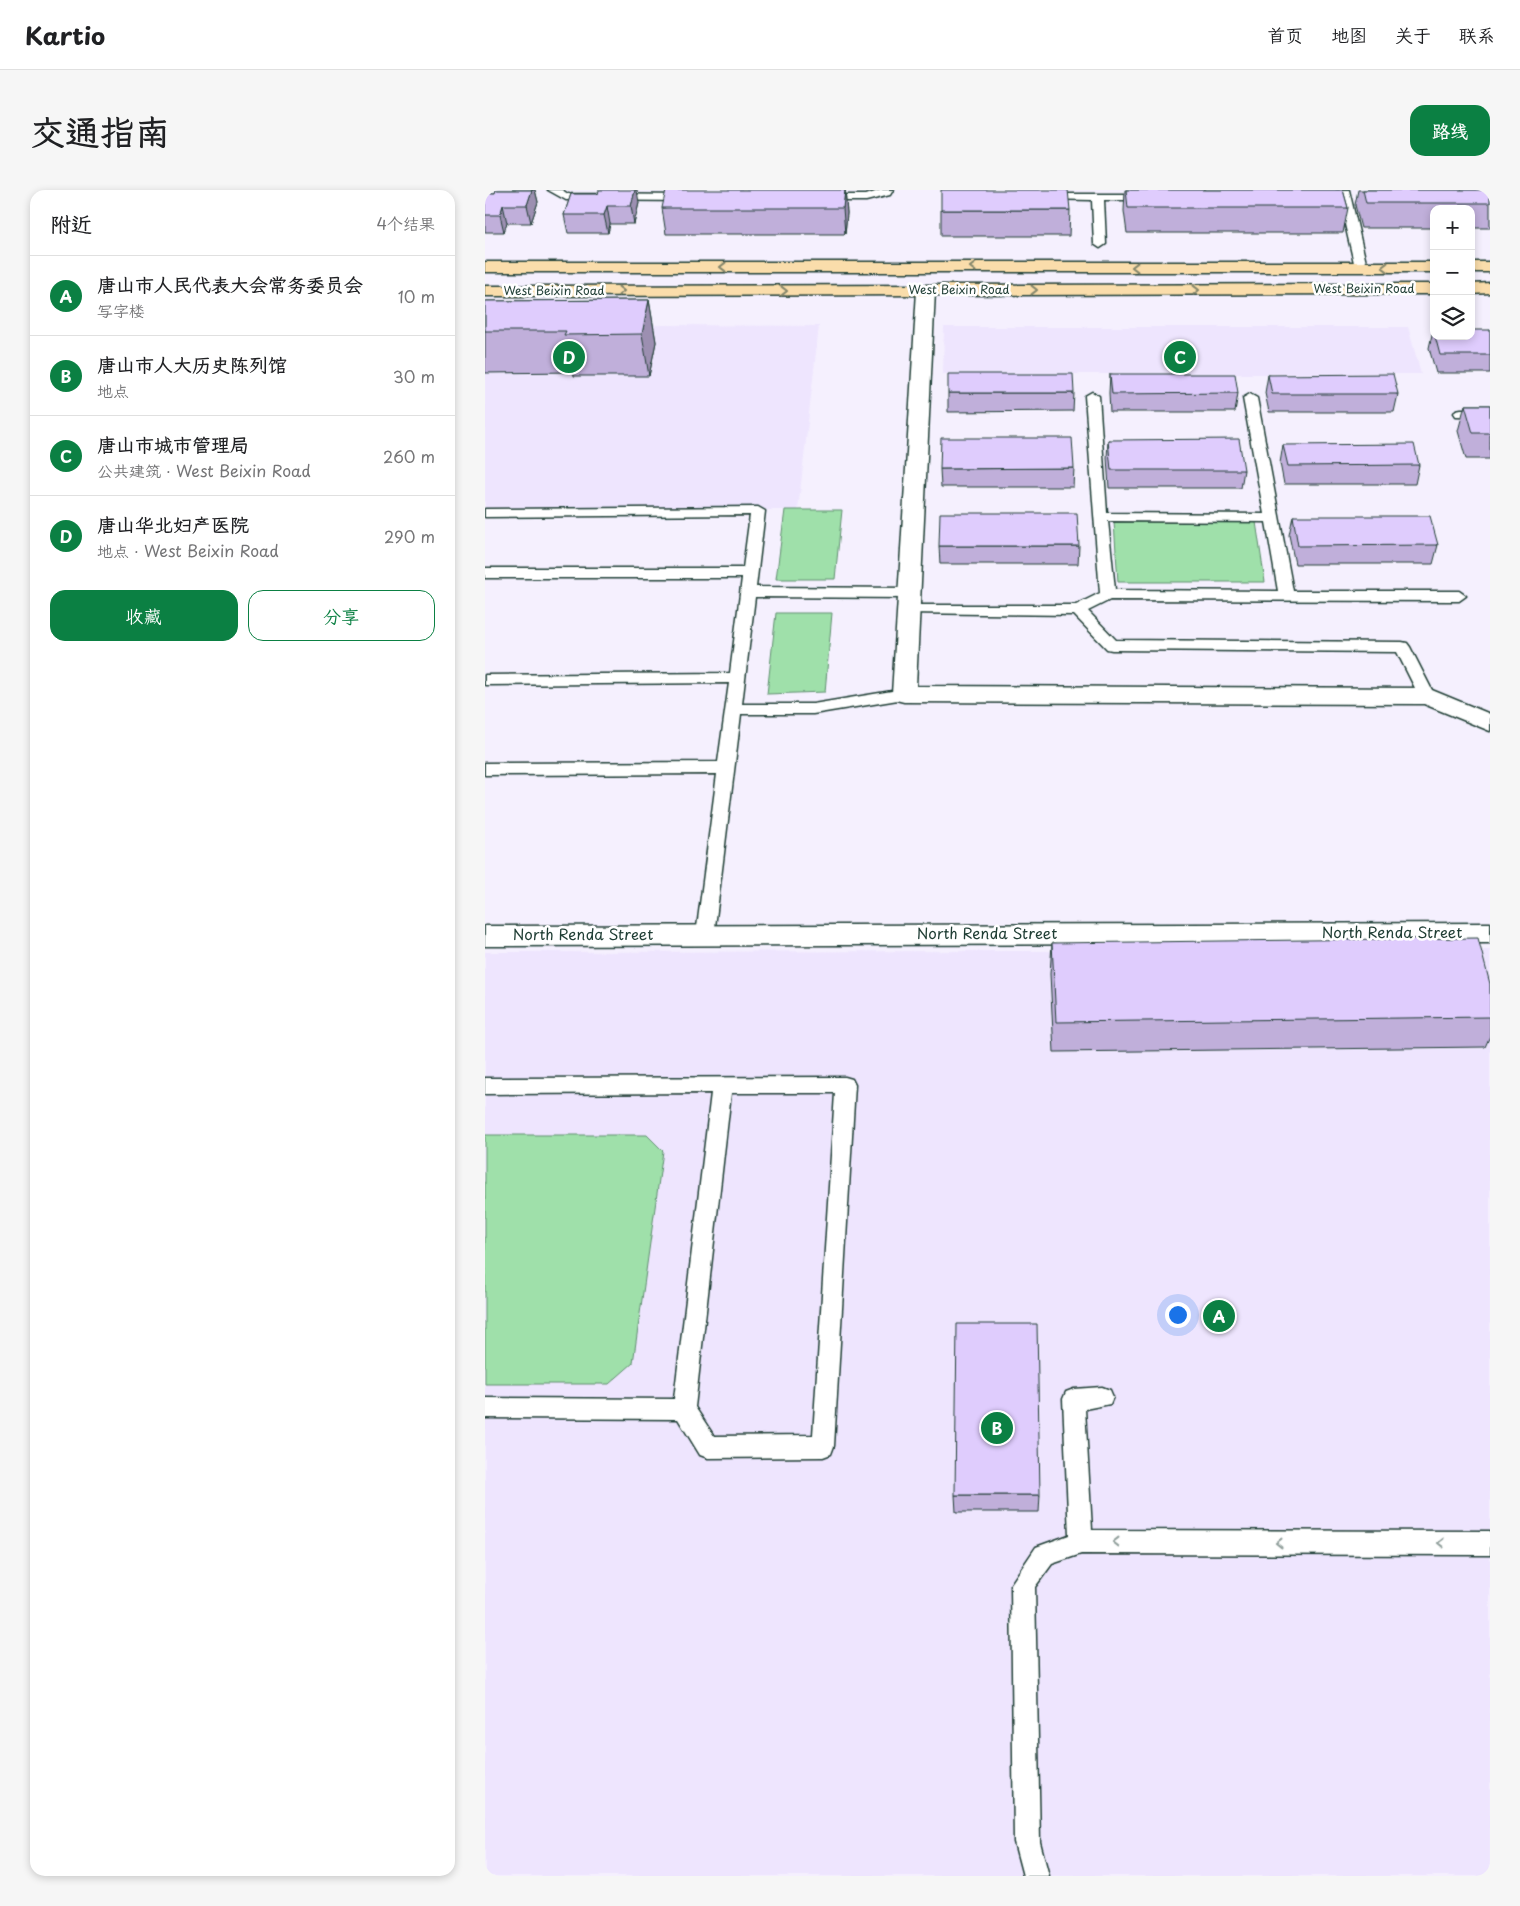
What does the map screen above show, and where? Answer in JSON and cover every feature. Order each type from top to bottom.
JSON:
[{"type":"main road","name":"West Beixin Road","points":[[485,268],[1430,268]]},
{"type":"main road","points":[[1475,268],[1490,268]]},
{"type":"main road","points":[[1475,289],[1490,288]]},
{"type":"main road","name":"West Beixin Road","points":[[485,291],[1430,289]]},
{"type":"street","points":[[925,290],[904,694],[1427,696],[1490,723]]},
{"type":"street","name":"North Renda Street","points":[[485,936],[1490,933]]},
{"type":"lane","points":[[554,190],[566,197],[705,198]]},
{"type":"lane","points":[[810,198],[866,198],[886,193],[887,190]]},
{"type":"lane","points":[[1031,197],[1098,197],[1132,193],[1161,197]]},
{"type":"lane","points":[[1340,195],[1361,268]]},
{"type":"lane","points":[[1098,197],[1100,244]]},
{"type":"lane","points":[[1093,396],[1099,517],[1108,595]]},
{"type":"lane","points":[[1250,398],[1286,595]]},
{"type":"lane","points":[[1461,413],[1490,413]]},
{"type":"lane","points":[[485,513],[758,511],[705,935]]},
{"type":"lane","points":[[1099,517],[1271,518]]},
{"type":"lane","points":[[485,573],[751,573]]},
{"type":"lane","points":[[749,592],[1078,610],[1108,595],[1459,596]]},
{"type":"lane","points":[[1078,610],[1112,645],[1402,647],[1427,696]]},
{"type":"lane","points":[[485,680],[737,678]]},
{"type":"lane","points":[[734,709],[813,709],[904,694]]},
{"type":"lane","points":[[485,769],[727,768]]},
{"type":"lane","points":[[485,1086],[722,1084],[845,1084],[823,1446],[708,1446],[684,1409],[722,1084]]},
{"type":"lane","points":[[1081,1542],[1075,1399],[1102,1398]]},
{"type":"lane","points":[[485,1408],[684,1409]]},
{"type":"lane","points":[[1036,1876],[1027,1842],[1023,1584],[1044,1554],[1081,1542],[1490,1543]]},
{"type":"shaded area","points":[[819,326],[798,510],[485,510],[485,327]]},
{"type":"shaded area","points":[[944,327],[1408,327],[1421,374],[943,374]]},
{"type":"shaded area","points":[[1490,950],[1490,1876],[485,1876],[485,952]]},
{"type":"green space","points":[[785,510],[842,510],[835,579],[776,579]]},
{"type":"green space","points":[[1114,522],[1256,522],[1265,582],[1118,582]]},
{"type":"green space","points":[[776,613],[832,613],[825,692],[767,694]]},
{"type":"green space","points":[[485,1135],[647,1135],[663,1151],[633,1363],[609,1384],[485,1384]]},
{"type":"building","points":[[496,190],[532,190],[527,205],[503,205],[500,215],[485,215],[485,193],[495,193]]},
{"type":"building","points":[[599,190],[635,190],[631,206],[607,206],[604,215],[564,215],[571,194],[598,194]]},
{"type":"building","points":[[666,190],[845,190],[843,208],[662,208]]},
{"type":"building","points":[[941,190],[1068,190],[1070,210],[941,210]]},
{"type":"building","points":[[1126,190],[1343,190],[1348,208],[1128,208]]},
{"type":"building","points":[[1363,190],[1490,190],[1490,203],[1366,203]]},
{"type":"building","points":[[649,300],[642,334],[564,335],[566,331],[485,331],[485,301]]},
{"type":"building","points":[[1475,330],[1490,330],[1490,355],[1440,355],[1436,340],[1475,340]]},
{"type":"building","points":[[948,374],[1073,374],[1074,393],[948,393]]},
{"type":"building","points":[[1110,374],[1235,374],[1238,393],[1112,394]]},
{"type":"building","points":[[1393,374],[1398,394],[1272,394],[1268,375]]},
{"type":"building","points":[[1465,405],[1490,405],[1490,433],[1473,433]]},
{"type":"building","points":[[941,438],[1072,438],[1074,468],[940,469]]},
{"type":"building","points":[[1239,439],[1244,470],[1111,470],[1108,440]]},
{"type":"building","points":[[1414,444],[1419,465],[1288,466],[1283,445]]},
{"type":"building","points":[[940,513],[1077,513],[1079,546],[939,546]]},
{"type":"building","points":[[1293,516],[1430,516],[1438,545],[1298,546]]},
{"type":"building","points":[[1478,938],[1490,984],[1490,1017],[1056,1022],[1052,943]]},
{"type":"building","points":[[957,1324],[1037,1324],[1040,1495],[955,1495]]},
{"type":"place","name":"唐山华北妇产医院","points":[[569,357]]},
{"type":"place","name":"唐山市城市管理局","points":[[1180,357]]},
{"type":"place","name":"唐山市人民代表大会常务委员会","points":[[1219,1316]]},
{"type":"place","name":"唐山市人大历史陈列馆","points":[[997,1428]]}]
